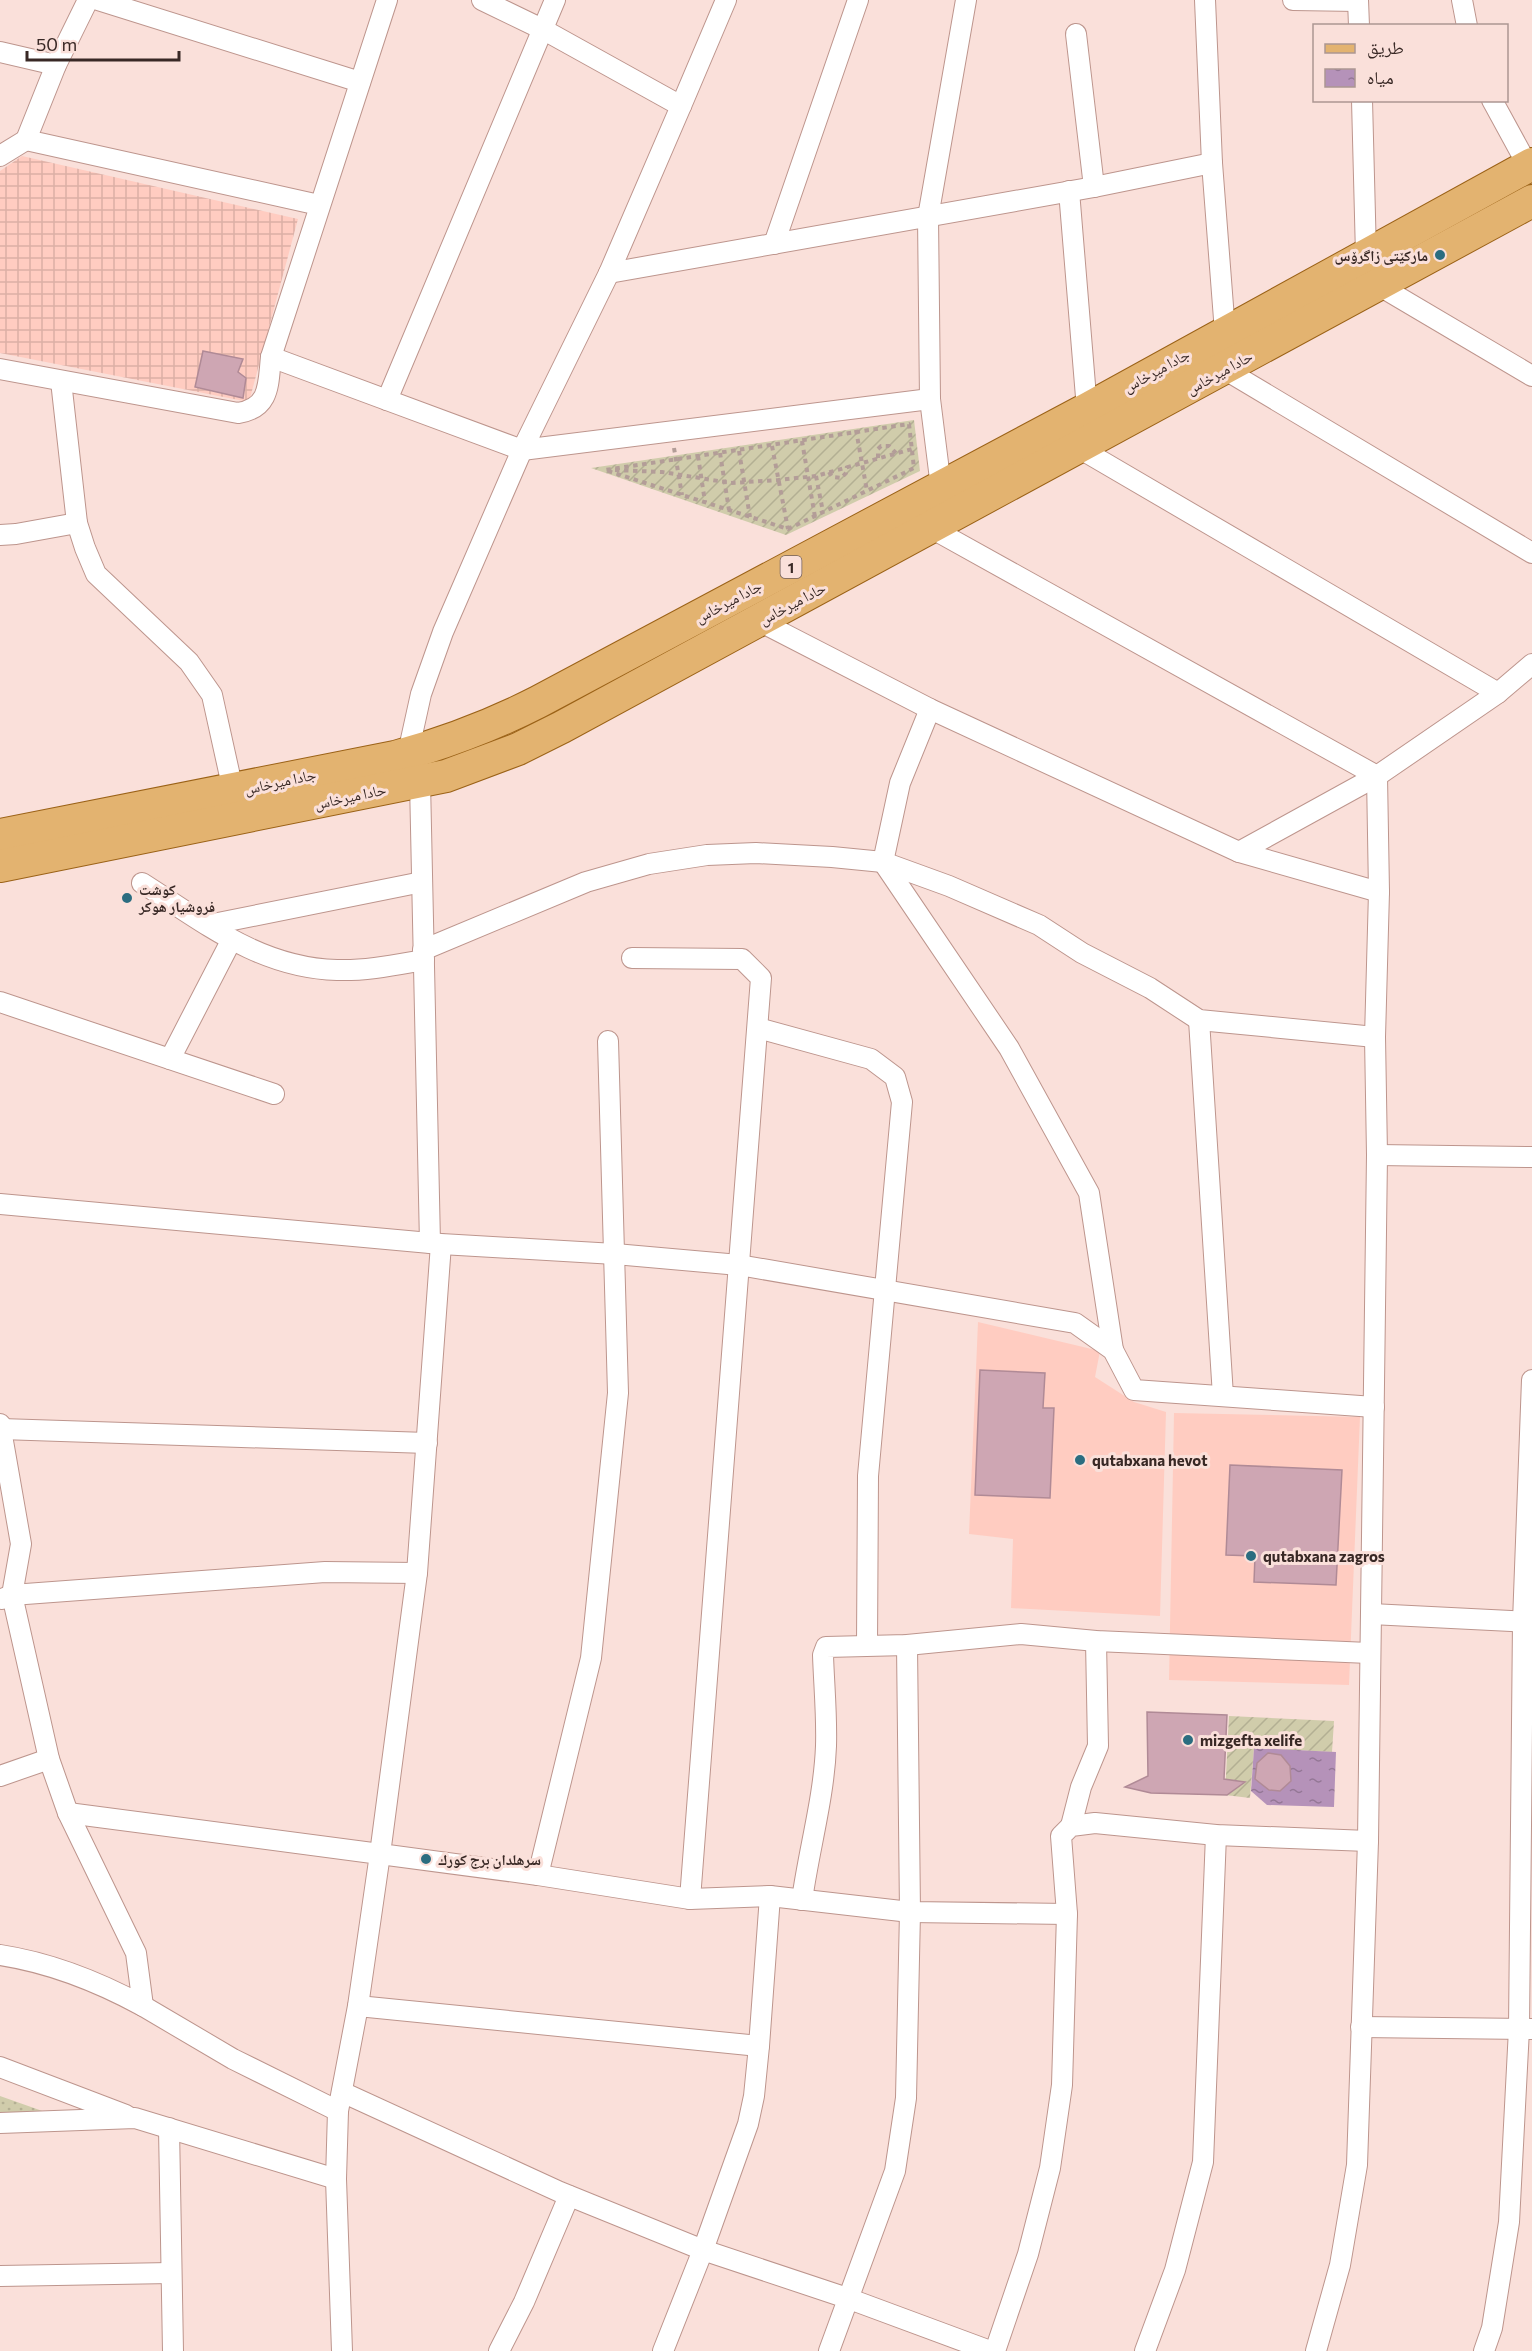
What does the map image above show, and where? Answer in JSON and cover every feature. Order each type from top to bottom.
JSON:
[{"type":"main road","name":"جادا ميرخاس","points":[[0,835],[408,753],[455,740],[511,716],[1087,409],[1530,165]]},
{"type":"main road","name":"حادا ميرخاس","points":[[0,866],[420,782],[446,776],[518,749],[759,621],[1532,201]]},
{"type":"street","points":[[0,156],[26,140],[56,65],[88,0]]},
{"type":"street","points":[[98,0],[360,82]]},
{"type":"street","points":[[0,369],[238,412],[248,411],[263,400],[267,391],[271,357],[387,0]]},
{"type":"street","points":[[482,0],[544,30],[681,106]]},
{"type":"street","points":[[387,400],[555,0]]},
{"type":"street","points":[[408,753],[421,694],[443,632],[522,450],[609,273],[726,0]]},
{"type":"street","points":[[774,244],[858,0]]},
{"type":"street","points":[[941,487],[930,399],[928,217],[966,0]]},
{"type":"street","points":[[1205,0],[1212,163],[1225,332]]},
{"type":"street","points":[[1293,0],[1358,0],[1359,24]]},
{"type":"street","points":[[1462,0],[1467,24]]},
{"type":"street","points":[[1076,34],[1094,187]]},
{"type":"street","points":[[0,52],[56,65]]},
{"type":"street","points":[[1362,102],[1366,255]]},
{"type":"street","points":[[1493,102],[1530,165]]},
{"type":"street","points":[[26,140],[319,205]]},
{"type":"street","points":[[609,273],[1094,187],[1212,163]]},
{"type":"street","points":[[1069,191],[1087,409]]},
{"type":"street","points":[[1378,285],[1532,376]]},
{"type":"street","points":[[271,357],[522,450],[930,399]]},
{"type":"street","points":[[1224,369],[1532,553]]},
{"type":"street","points":[[61,381],[76,523],[96,574],[189,662],[213,694],[233,790]]},
{"type":"street","points":[[1079,448],[1498,693]]},
{"type":"street","points":[[0,535],[76,523]]},
{"type":"street","points":[[931,528],[1377,776]]},
{"type":"street","points":[[759,621],[930,709],[1239,852],[1378,892]]},
{"type":"street","points":[[1239,852],[1377,776],[1498,693],[1532,664]]},
{"type":"street","points":[[930,709],[900,783],[883,862],[1008,1048],[1089,1193],[1113,1350],[1134,1390],[1374,1407]]},
{"type":"street","points":[[1316,2351],[1341,2265],[1357,2165],[1368,1841],[1377,1155],[1375,1037],[1378,892],[1377,776]]},
{"type":"street","points":[[342,2351],[336,2179],[340,2102],[358,2006],[380,1854],[417,1573],[427,1443],[435,1244],[420,782]]},
{"type":"street","points":[[142,883],[231,941],[265,957],[310,968],[338,970],[374,968],[424,955],[586,882],[649,864],[706,855],[756,853],[883,862],[949,886],[1040,925],[1082,953],[1150,988],[1199,1020],[1375,1037]]},
{"type":"street","points":[[208,925],[422,882]]},
{"type":"street","points":[[170,1059],[231,941]]},
{"type":"street","points":[[632,958],[742,959],[760,978],[690,1899]]},
{"type":"street","points":[[0,1002],[274,1094]]},
{"type":"street","points":[[1199,1020],[1223,1396]]},
{"type":"street","points":[[758,1028],[871,1059],[895,1077],[902,1102],[868,1476],[867,1645]]},
{"type":"street","points":[[538,1875],[591,1658],[618,1393],[608,1041]]},
{"type":"street","points":[[1377,1155],[1532,1157]]},
{"type":"street","points":[[0,1204],[435,1244],[615,1254],[739,1265],[1074,1323],[1113,1350]]},
{"type":"street","points":[[1484,2351],[1492,2328],[1509,2222],[1526,2029],[1532,1380]]},
{"type":"street","points":[[0,1424],[21,1544],[6,1598],[49,1759],[68,1813],[136,1953],[143,2006]]},
{"type":"street","points":[[1,1430],[427,1443]]},
{"type":"street","points":[[6,1598],[325,1572],[417,1573]]},
{"type":"street","points":[[1371,1614],[1528,1622]]},
{"type":"street","points":[[802,1900],[819,1804],[826,1747],[823,1654],[826,1647],[907,1645],[1021,1634],[1096,1641],[1369,1653]]},
{"type":"street","points":[[1071,1827],[1081,1787],[1098,1746],[1096,1641]]},
{"type":"street","points":[[829,2351],[895,2171],[906,2098],[910,1912],[907,1645]]},
{"type":"street","points":[[0,1776],[49,1759]]},
{"type":"street","points":[[68,1813],[538,1875],[690,1899],[770,1896],[910,1912],[1067,1914]]},
{"type":"street","points":[[995,2351],[1028,2254],[1050,2168],[1062,2085],[1067,1914],[1061,1836],[1071,1827],[1095,1823],[1216,1835],[1368,1841]]},
{"type":"street","points":[[1145,2351],[1175,2271],[1203,2162],[1216,1835]]},
{"type":"street","points":[[663,2351],[703,2250],[748,2124],[754,2096],[759,2046],[770,1896]]},
{"type":"street","points":[[0,1955],[40,1962],[113,1990],[233,2059],[703,2250],[847,2298],[990,2351]]},
{"type":"street","points":[[358,2006],[759,2046]]},
{"type":"street","points":[[1361,2027],[1526,2029]]},
{"type":"street","points":[[0,2067],[135,2118],[336,2179]]},
{"type":"street","points":[[0,2122],[135,2118]]},
{"type":"street","points":[[169,2128],[173,2351]]},
{"type":"street","points":[[498,2351],[524,2302],[569,2196]]},
{"type":"street","points":[[0,2276],[171,2273]]},
{"type":"path","points":[[853,408],[867,491]]},
{"type":"path","points":[[909,424],[914,468],[788,529],[605,470],[909,424]]},
{"type":"path","points":[[671,431],[682,495]]},
{"type":"path","points":[[802,441],[815,517]]},
{"type":"path","points":[[772,446],[788,529]]},
{"type":"path","points":[[878,458],[878,449],[881,446],[888,446],[896,453]]},
{"type":"path","points":[[605,470],[678,474],[724,482],[778,480],[816,476],[912,449]]},
{"type":"path","points":[[739,450],[750,517]]},
{"type":"path","points":[[720,453],[729,510]]},
{"type":"path","points":[[698,456],[705,502]]},
{"type":"path","points":[[635,465],[637,480]]},
{"type":"path","points":[[829,472],[832,477],[842,478],[847,466]]},
{"type":"path","points":[[816,476],[823,512]]},
{"type":"shaded area","points":[[22,156],[298,219],[249,402],[0,353],[0,171]]},
{"type":"shaded area","points":[[914,420],[920,471],[786,535],[591,468]]},
{"type":"shaded area","points":[[978,1322],[1100,1351],[1095,1377],[1134,1402],[1166,1412],[1160,1616],[1011,1608],[1013,1539],[969,1534]]},
{"type":"shaded area","points":[[1174,1413],[1360,1417],[1349,1685],[1169,1680]]},
{"type":"shaded area","points":[[1229,1716],[1334,1721],[1332,1752],[1254,1748],[1250,1798],[1225,1795]]},
{"type":"shaded area","points":[[0,2096],[48,2113],[0,2114]]},
{"type":"water","points":[[1254,1748],[1336,1752],[1334,1807],[1267,1805],[1251,1791]]},
{"type":"building","points":[[203,351],[243,359],[238,372],[246,378],[243,398],[195,387]]},
{"type":"building","points":[[980,1370],[1045,1373],[1043,1408],[1054,1408],[1050,1498],[975,1495]]},
{"type":"building","points":[[1230,1465],[1342,1470],[1336,1585],[1254,1582],[1255,1556],[1226,1555]]},
{"type":"building","points":[[1147,1712],[1227,1715],[1224,1779],[1245,1782],[1227,1795],[1151,1793],[1125,1787],[1148,1776]]},
{"type":"building","points":[[1268,1753],[1281,1755],[1290,1766],[1291,1781],[1280,1791],[1269,1790],[1255,1779],[1257,1763]]},
{"type":"place","name":"مارکێتی زاگرۆس","points":[[1440,255]]},
{"type":"place","name":"كوشت فروشيار هوكر","points":[[127,898]]},
{"type":"place","name":"qutabxana hevot","points":[[1080,1460]]},
{"type":"place","name":"qutabxana zagros","points":[[1251,1556]]},
{"type":"place","name":"mizgefta xelife","points":[[1188,1740]]},
{"type":"place","name":"سرهلدان برج كورك","points":[[426,1859]]}]
